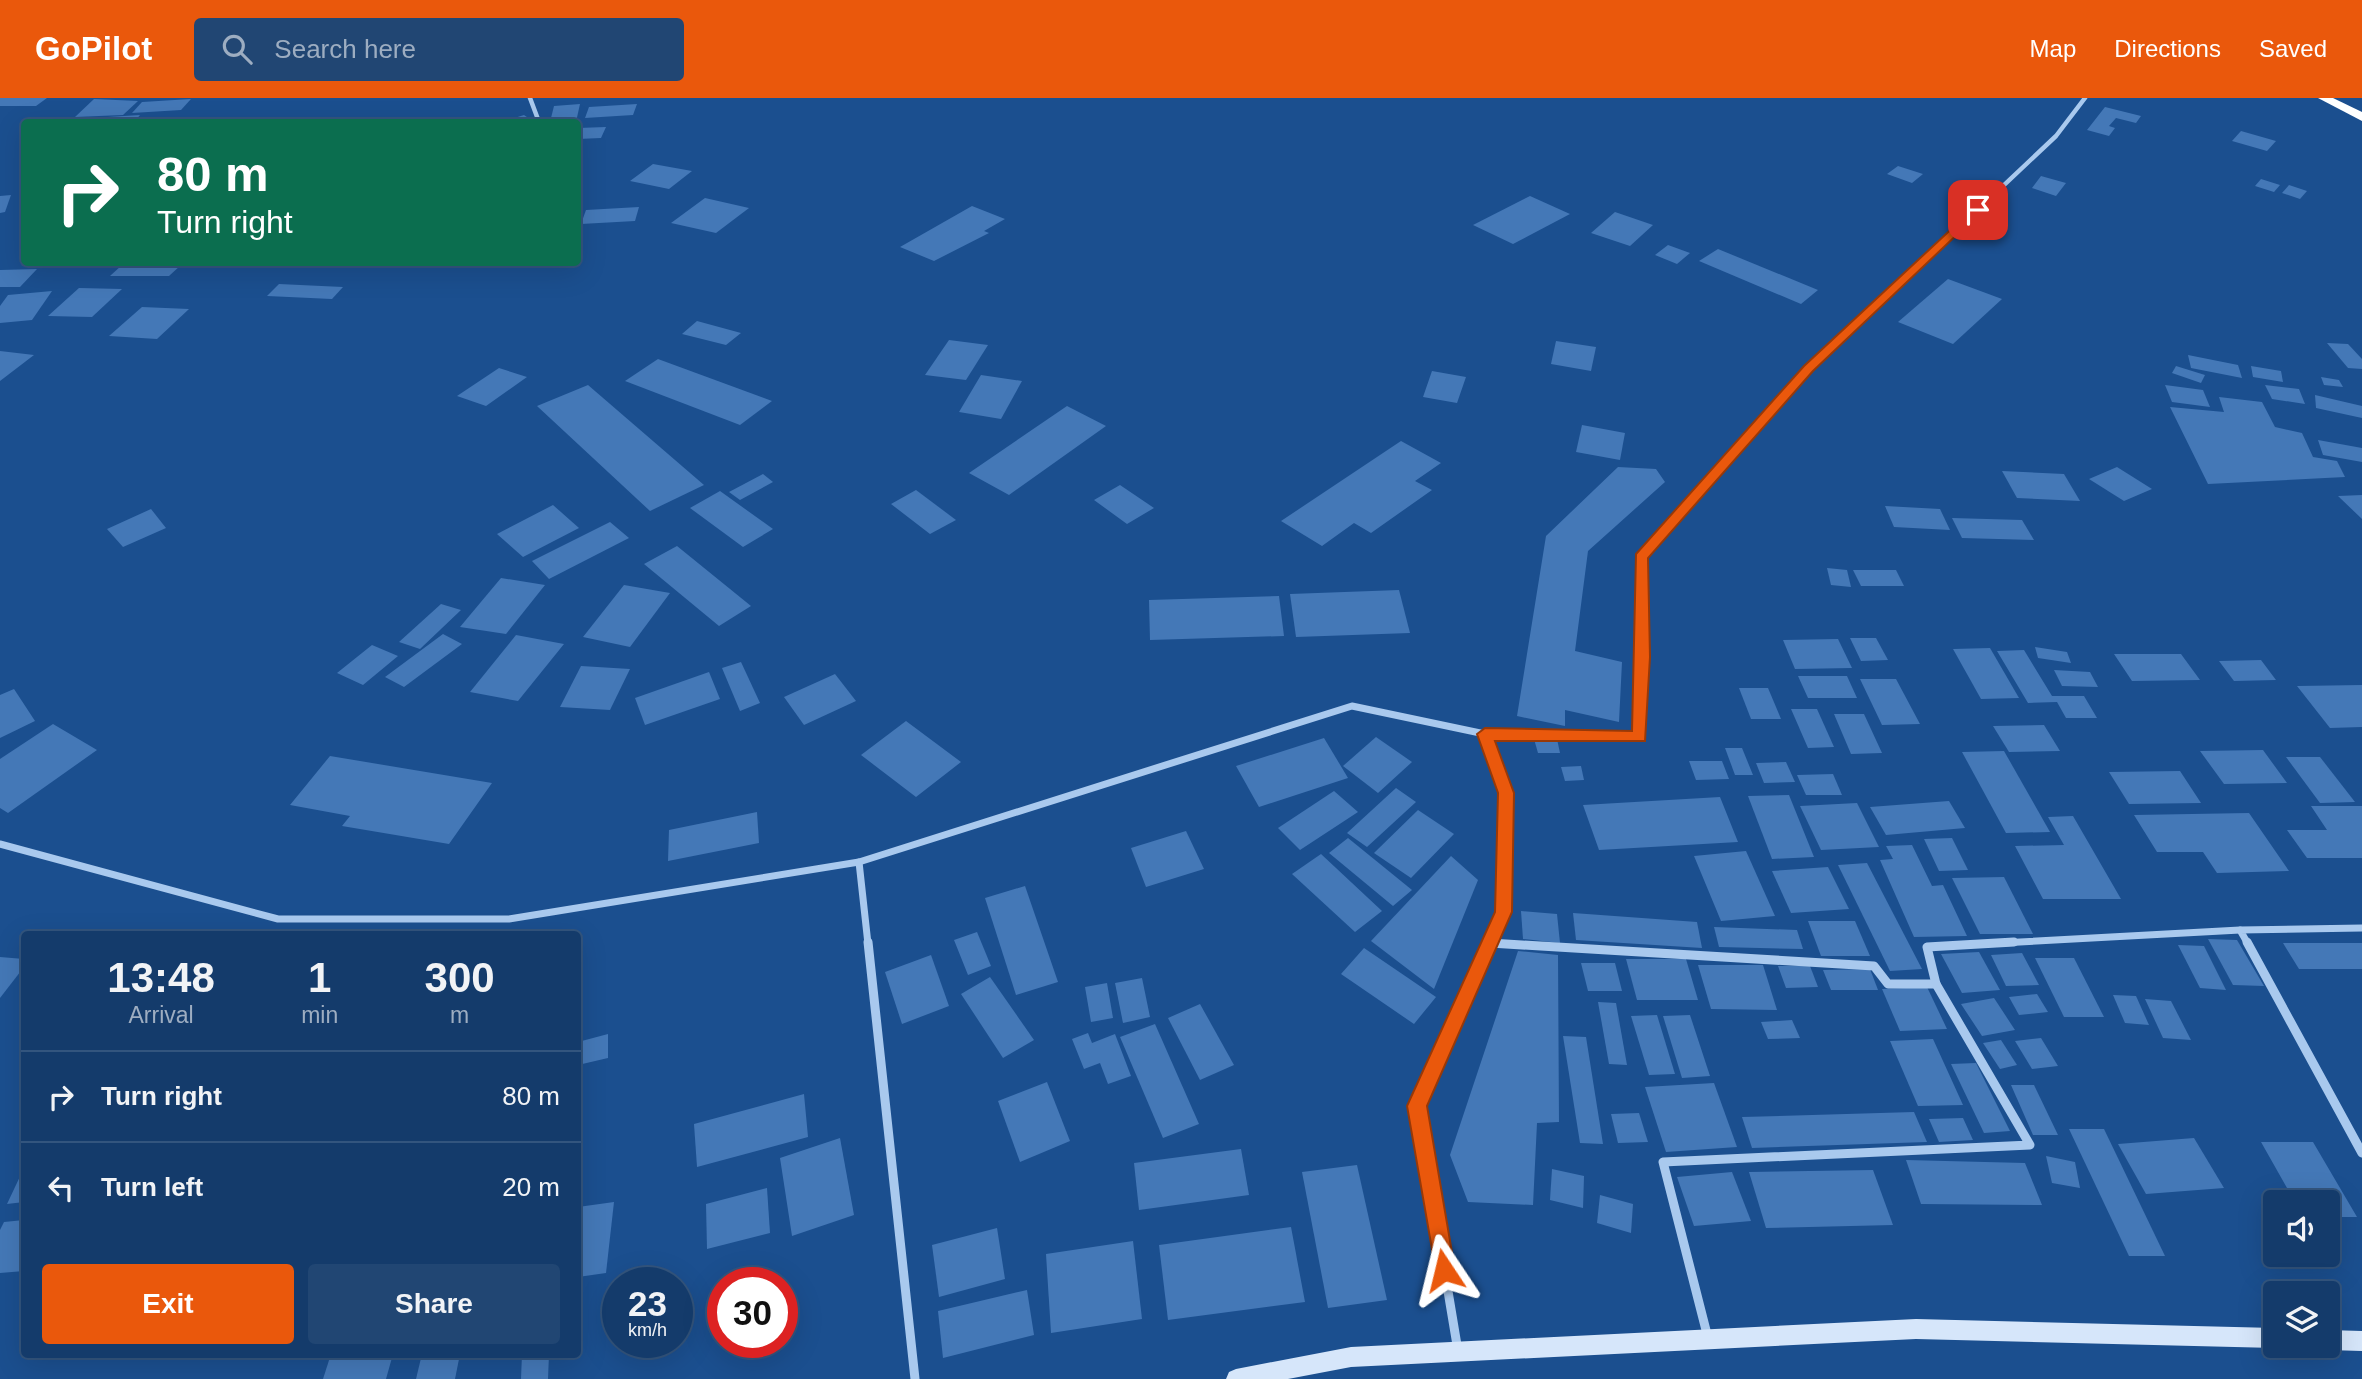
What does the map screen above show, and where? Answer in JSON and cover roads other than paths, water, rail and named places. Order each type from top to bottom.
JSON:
[{"type":"highway","points":[[2324,98],[2362,117]]},
{"type":"highway","points":[[2351,98],[2362,104]]},
{"type":"main road","points":[[1236,1379],[1351,1357],[1916,1329],[2263,1338]]},
{"type":"main road","points":[[2340,1340],[2362,1341]]},
{"type":"street","points":[[530,98],[538,119]]},
{"type":"street","points":[[0,844],[278,919],[509,919],[859,862],[1352,706],[1485,734],[1639,737],[1643,657],[1641,557],[1808,369],[2056,136],[2085,98]]},
{"type":"street","points":[[1458,1352],[1417,1106],[1503,912],[1506,793],[1485,734]]},
{"type":"street","points":[[859,862],[915,1379]]},
{"type":"street","points":[[1708,1339],[1663,1162],[2030,1145],[1936,984],[1927,947],[2240,930],[2362,928]]},
{"type":"street","points":[[2240,930],[2362,1153]]},
{"type":"street","points":[[1490,943],[1874,966],[1888,985],[1936,984]]}]
